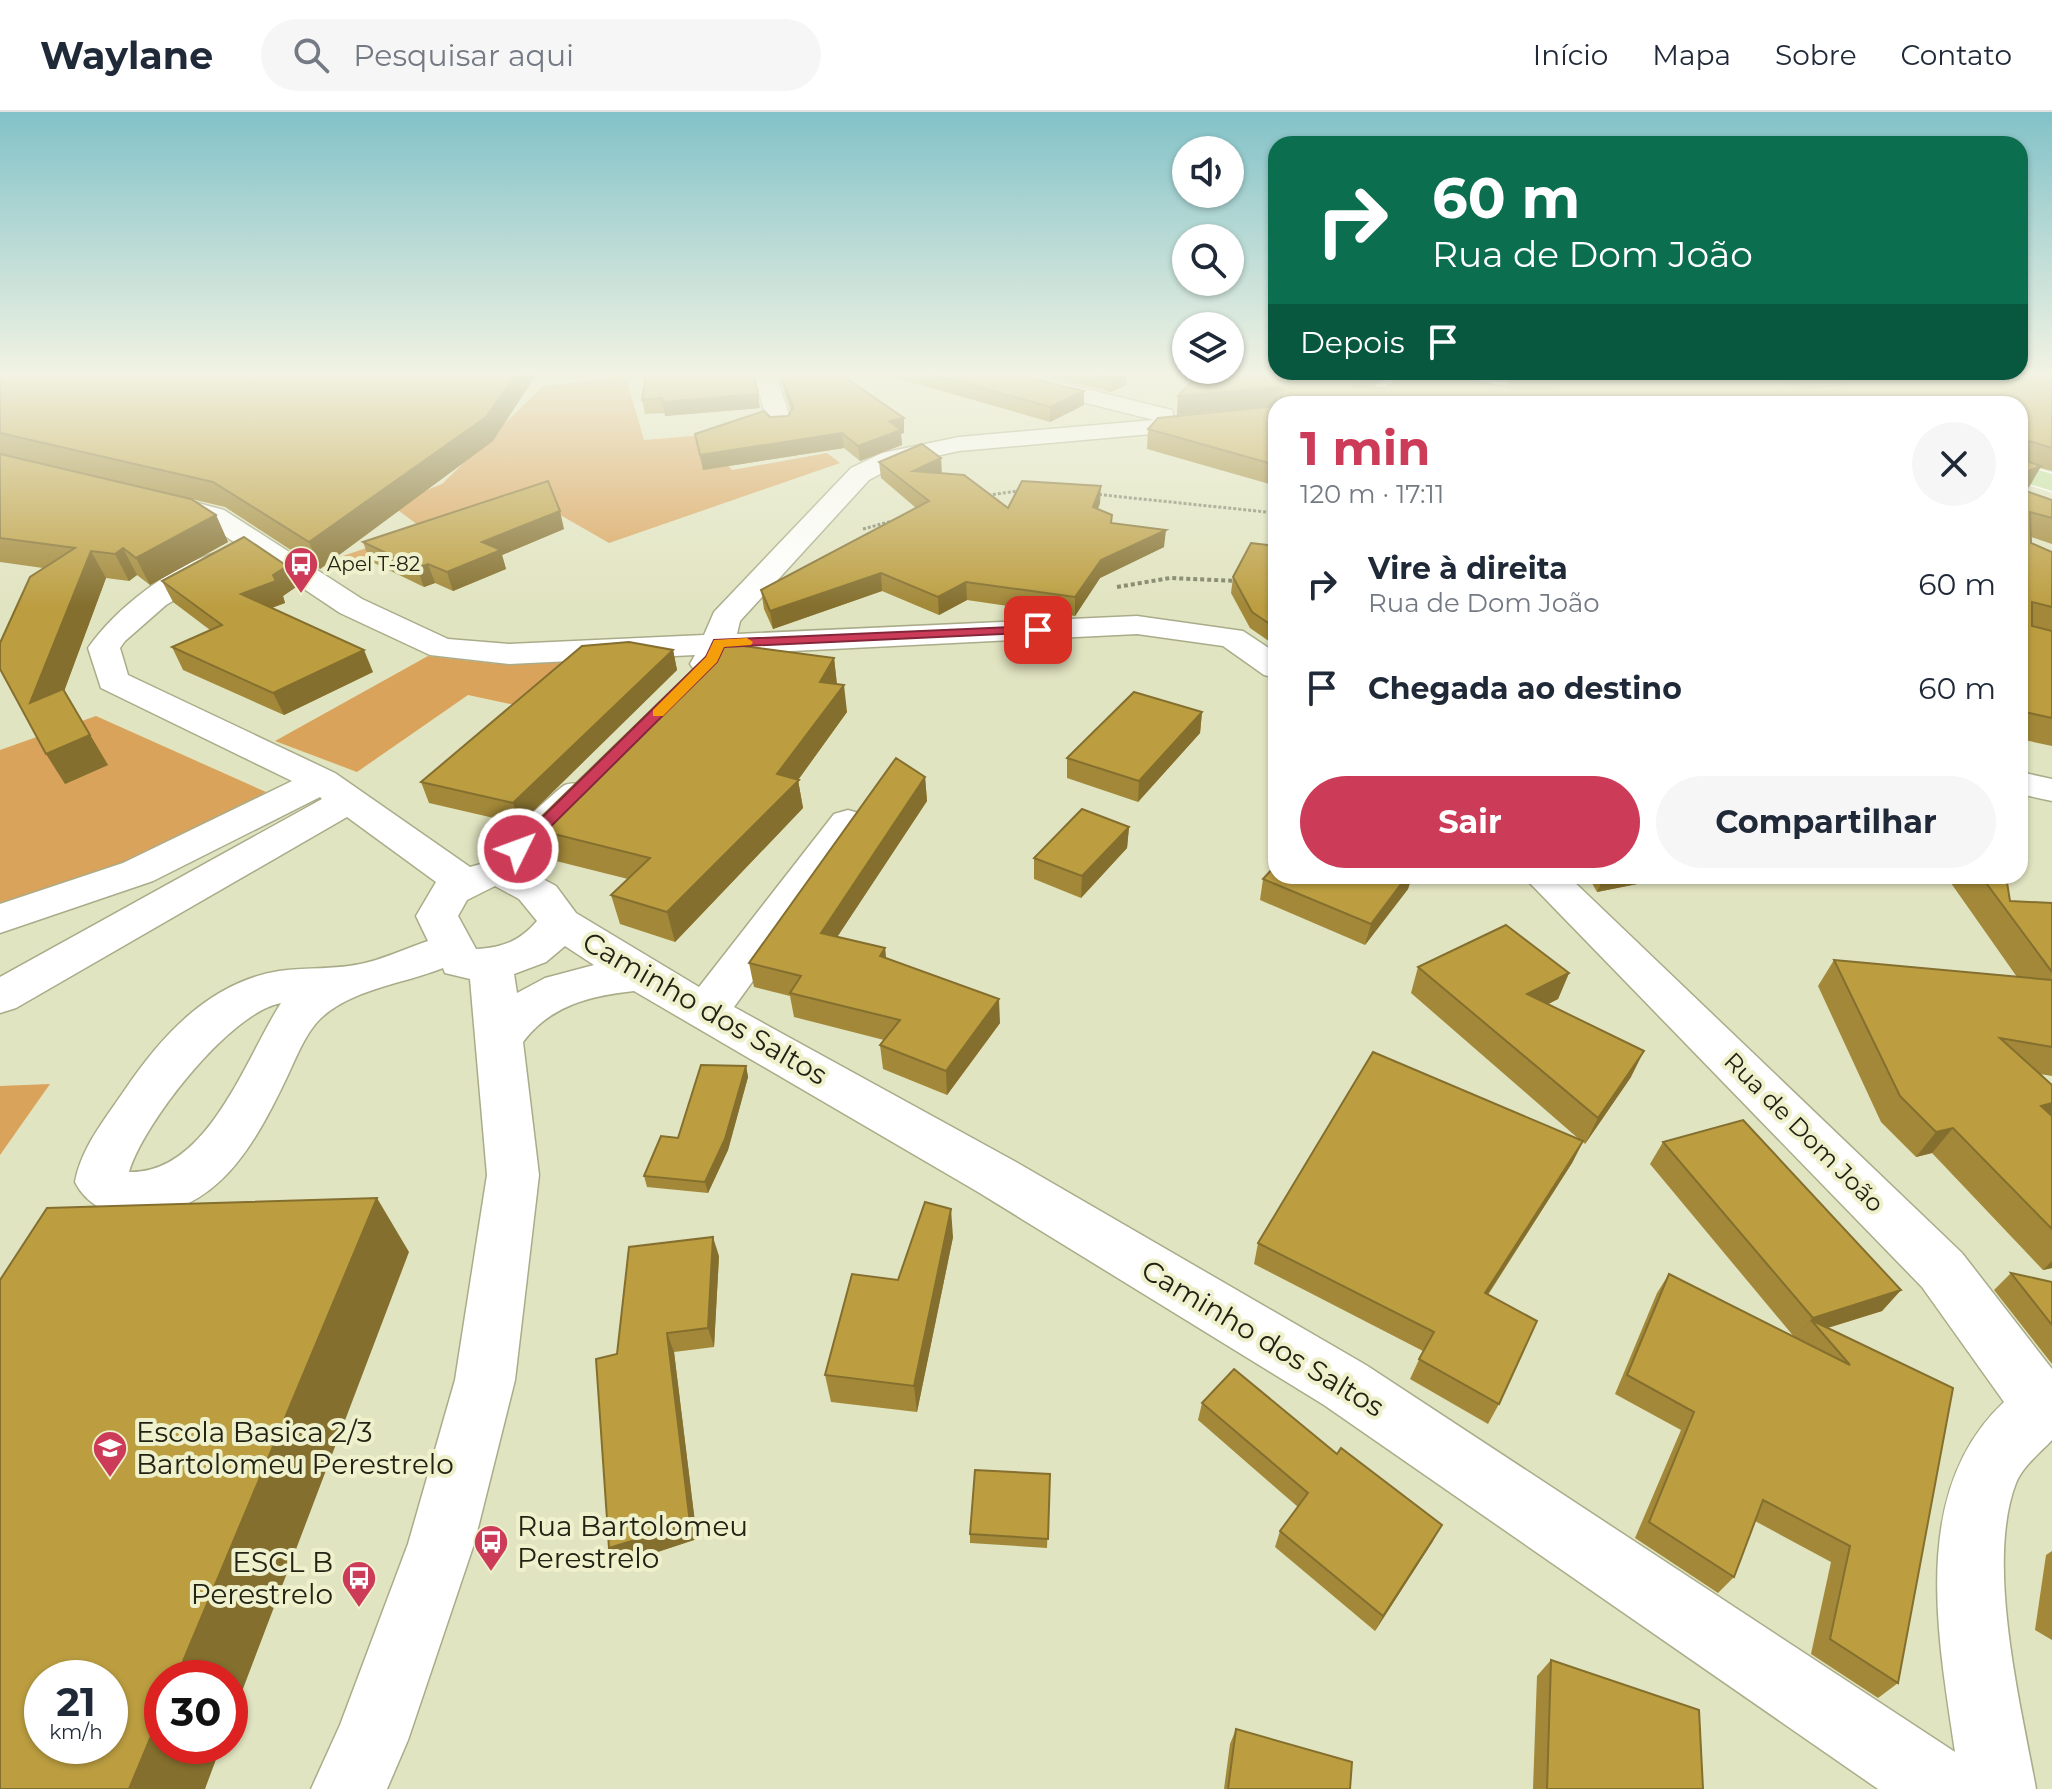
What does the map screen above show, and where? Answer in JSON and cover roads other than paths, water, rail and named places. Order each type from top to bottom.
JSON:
[{"type":"main road","points":[[2028,475],[2052,483]]},
{"type":"street","points":[[679,693],[712,659],[725,619],[860,474],[904,454],[925,450]]},
{"type":"street","points":[[137,495],[214,516],[351,606],[442,648],[509,654],[1137,625],[1232,638],[1268,663]]},
{"type":"street","points":[[253,543],[174,586],[113,632],[104,648],[113,681],[336,790],[464,871],[512,877],[536,890],[554,909],[559,922],[543,945],[336,984],[291,983],[252,995],[219,1016],[175,1055],[104,1165],[101,1182],[115,1193],[131,1196],[186,1180],[211,1158],[244,1115],[298,1012],[336,984]]},
{"type":"street","points":[[349,1789],[371,1740],[441,1544],[485,1380],[513,1175],[499,1039],[472,956],[437,916],[441,902],[464,871],[504,860],[533,838],[600,771]]},
{"type":"street","points":[[0,919],[138,872],[336,790]]},
{"type":"street","points":[[0,997],[336,790]]},
{"type":"street","points":[[707,1010],[848,822]]},
{"type":"street","name":"Rua de Dom João","points":[[1552,884],[1942,1270],[2047,1406]]},
{"type":"street","name":"Caminho dos Saltos","points":[[559,922],[641,975],[997,1177],[1345,1385],[1944,1789]]},
{"type":"street","points":[[499,1039],[526,1007],[549,991],[587,980],[641,975]]},
{"type":"street","points":[[1998,1789],[1975,1627],[1970,1539],[1990,1465],[2047,1406]]},
{"type":"place","name":"Apel T-82","points":[[301,595]]},
{"type":"place","name":"Escola Basica 2/3 Bartolomeu Perestrelo","points":[[110,1479]]},
{"type":"place","name":"Rua Bartolomeu Perestrelo","points":[[491,1573]]},
{"type":"place","name":"ESCL B Perestrelo","points":[[359,1609]]}]
